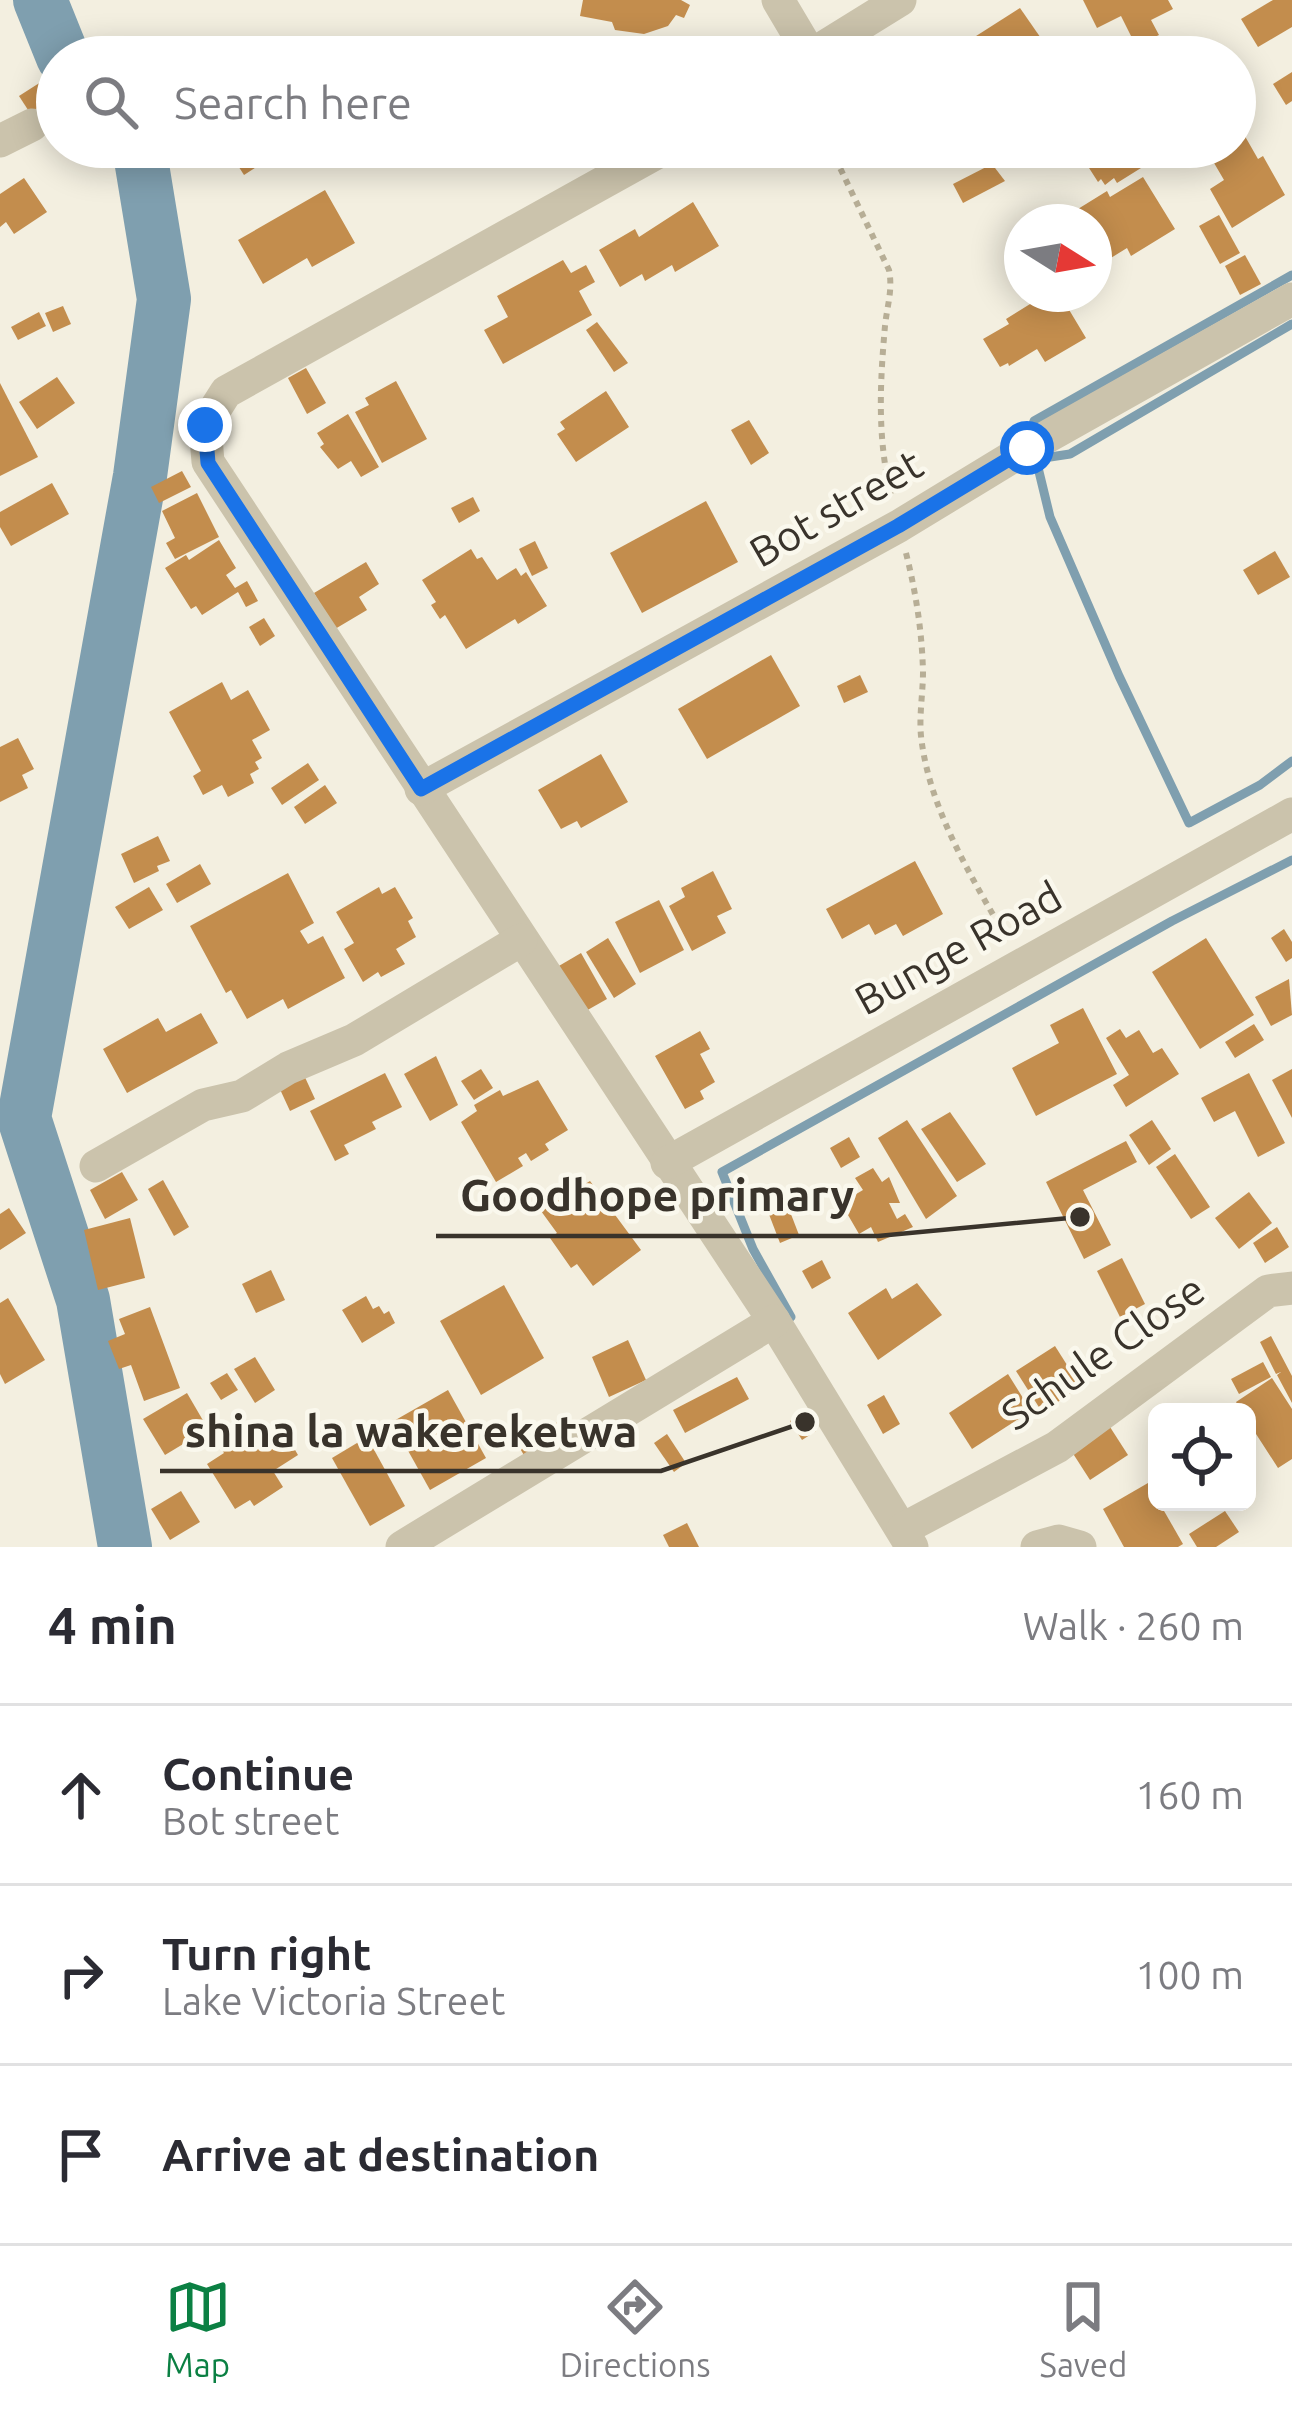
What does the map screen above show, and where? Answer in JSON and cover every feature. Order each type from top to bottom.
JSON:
[{"type":"street","points":[[778,0],[798,36]]},
{"type":"street","points":[[840,36],[900,0]]},
{"type":"street","points":[[0,141],[32,125]]},
{"type":"street","points":[[629,168],[226,392],[205,425],[208,463],[774,1321],[908,1538]]},
{"type":"street","name":"Bot street","points":[[421,789],[898,526],[1292,299]]},
{"type":"street","name":"Bunge Road","points":[[668,1163],[1292,814]]},
{"type":"street","points":[[96,1166],[202,1105],[242,1096],[288,1068],[354,1040],[521,940]]},
{"type":"street","name":"Schule Close","points":[[908,1538],[1058,1447],[1268,1291],[1292,1288]]},
{"type":"street","points":[[402,1547],[774,1321]]},
{"type":"street","points":[[1037,1547],[1059,1541],[1080,1547]]},
{"type":"building","points":[[583,0],[681,0],[690,5],[684,18],[676,15],[668,26],[644,34],[615,30],[612,22],[580,16]]},
{"type":"building","points":[[1083,0],[1168,0],[1173,9],[1151,20],[1157,36],[1131,36],[1121,16],[1097,28]]},
{"type":"building","points":[[1273,0],[1292,0],[1292,27],[1258,47],[1256,36],[1241,19]]},
{"type":"building","points":[[1020,8],[1039,36],[976,36]]},
{"type":"building","points":[[1292,72],[1292,101],[1286,105],[1273,84]]},
{"type":"building","points":[[36,85],[36,109],[30,113],[19,96]]},
{"type":"building","points":[[1256,156],[1263,156],[1285,195],[1232,228],[1210,189],[1224,180],[1217,168],[1256,168]]},
{"type":"building","points":[[984,168],[995,168],[1005,181],[963,203],[953,184]]},
{"type":"building","points":[[1089,168],[1141,168],[1117,183],[1114,178],[1105,185],[1101,179],[1098,182]]},
{"type":"building","points":[[1143,177],[1175,229],[1131,256],[1127,248],[1112,257],[1112,204],[1086,204],[1107,191],[1110,197]]},
{"type":"building","points":[[24,178],[47,212],[14,234],[6,222],[0,227],[0,194]]},
{"type":"building","points":[[325,190],[355,243],[312,267],[307,258],[263,284],[238,240]]},
{"type":"building","points":[[693,202],[719,246],[675,272],[672,265],[645,281],[642,274],[620,287],[599,250],[635,229],[639,237]]},
{"type":"building","points":[[1219,215],[1240,253],[1220,264],[1199,226]]},
{"type":"building","points":[[1245,255],[1261,284],[1240,295],[1225,266]]},
{"type":"building","points":[[563,260],[571,273],[586,265],[595,282],[579,291],[592,315],[503,364],[484,330],[508,317],[497,296]]},
{"type":"building","points":[[63,306],[71,324],[53,332],[45,313]]},
{"type":"building","points":[[39,312],[46,326],[18,340],[11,327]]},
{"type":"building","points":[[1017,312],[1070,312],[1086,338],[1045,362],[1037,349],[1000,367],[983,339],[1009,324],[1006,319]]},
{"type":"building","points":[[597,322],[628,363],[614,372],[586,330]]},
{"type":"building","points":[[306,368],[326,403],[307,414],[288,378]]},
{"type":"building","points":[[57,377],[75,403],[37,429],[19,402]]},
{"type":"building","points":[[396,381],[427,439],[382,463],[355,412],[369,405],[365,398]]},
{"type":"building","points":[[0,383],[38,457],[0,476]]},
{"type":"building","points":[[606,391],[629,427],[576,462],[557,434],[565,429],[560,422]]},
{"type":"building","points":[[348,414],[379,467],[361,477],[351,461],[338,469],[320,447],[324,444],[317,433]]},
{"type":"building","points":[[749,420],[769,453],[751,465],[731,430]]},
{"type":"building","points":[[182,471],[191,487],[159,503],[151,487]]},
{"type":"building","points":[[52,483],[69,514],[11,546],[0,527],[0,512]]},
{"type":"building","points":[[197,493],[219,537],[175,559],[166,543],[175,538],[162,511]]},
{"type":"building","points":[[473,497],[480,511],[459,523],[451,508]]},
{"type":"building","points":[[706,501],[738,562],[642,613],[610,553]]},
{"type":"building","points":[[219,540],[236,568],[226,575],[235,588],[247,581],[258,601],[246,607],[238,592],[202,615],[196,606],[191,609],[165,568],[186,555],[189,560]]},
{"type":"building","points":[[535,541],[548,568],[532,576],[519,549]]},
{"type":"building","points":[[471,549],[497,580],[516,568],[521,576],[526,572],[547,606],[466,649],[445,615],[440,619],[431,605],[436,602],[422,580]]},
{"type":"building","points":[[1275,551],[1290,577],[1258,595],[1243,570]]},
{"type":"building","points":[[366,562],[379,584],[359,597],[367,610],[335,629],[314,593]]},
{"type":"building","points":[[264,618],[275,636],[260,646],[249,627]]},
{"type":"building","points":[[771,655],[800,706],[707,759],[678,709]]},
{"type":"building","points":[[860,675],[868,692],[844,703],[837,686]]},
{"type":"building","points":[[222,682],[231,700],[248,690],[270,730],[252,740],[262,758],[255,762],[259,769],[250,774],[254,783],[228,797],[222,785],[203,795],[193,776],[201,771],[169,712]]},
{"type":"building","points":[[18,738],[34,769],[22,775],[28,788],[0,802],[0,747]]},
{"type":"building","points":[[601,754],[628,802],[581,828],[577,821],[561,829],[538,790]]},
{"type":"building","points":[[308,763],[319,780],[282,805],[271,788]]},
{"type":"building","points":[[325,785],[337,803],[305,824],[294,807]]},
{"type":"building","points":[[158,836],[170,861],[134,883],[121,854]]},
{"type":"building","points":[[915,861],[943,914],[903,936],[896,924],[875,935],[869,924],[842,939],[826,909]]},
{"type":"building","points":[[200,864],[211,884],[177,903],[166,884]]},
{"type":"building","points":[[713,871],[732,909],[717,916],[726,933],[692,951],[669,906],[685,897],[681,888]]},
{"type":"building","points":[[288,873],[314,923],[300,931],[308,944],[323,936],[345,978],[288,1009],[283,999],[247,1019],[231,990],[226,993],[190,926]]},
{"type":"building","points":[[149,887],[163,910],[129,929],[115,907]]},
{"type":"building","points":[[379,887],[382,894],[395,887],[413,918],[408,921],[416,937],[396,949],[405,964],[363,982],[344,949],[354,943],[336,912]]},
{"type":"building","points":[[659,900],[684,950],[640,973],[615,922]]},
{"type":"building","points":[[1284,929],[1292,942],[1292,958],[1286,962],[1271,938]]},
{"type":"building","points":[[608,938],[636,984],[614,998],[586,952]]},
{"type":"building","points":[[1206,938],[1254,1015],[1200,1049],[1152,972]]},
{"type":"building","points":[[581,953],[607,999],[577,1016],[552,970]]},
{"type":"building","points":[[1289,979],[1292,1015],[1271,1026],[1255,997]]},
{"type":"building","points":[[1083,1008],[1117,1074],[1036,1116],[1012,1068],[1059,1043],[1050,1025]]},
{"type":"building","points":[[201,1013],[218,1043],[127,1093],[103,1049],[158,1018],[166,1032]]},
{"type":"building","points":[[1254,1024],[1264,1040],[1235,1058],[1225,1042]]},
{"type":"building","points":[[1120,1029],[1126,1038],[1139,1030],[1153,1053],[1162,1048],[1179,1074],[1126,1107],[1113,1085],[1129,1075],[1106,1038]]},
{"type":"building","points":[[700,1031],[710,1049],[700,1054],[715,1082],[700,1091],[704,1099],[685,1109],[655,1056]]},
{"type":"building","points":[[436,1056],[458,1105],[430,1121],[404,1074]]},
{"type":"building","points":[[481,1069],[493,1088],[474,1100],[461,1081]]},
{"type":"building","points":[[1292,1069],[1292,1118],[1272,1080]]},
{"type":"building","points":[[303,1073],[315,1099],[290,1111],[278,1085]]},
{"type":"building","points":[[385,1073],[402,1107],[372,1122],[376,1129],[344,1145],[349,1154],[335,1161],[310,1111]]},
{"type":"building","points":[[1249,1073],[1285,1143],[1258,1157],[1235,1111],[1214,1122],[1201,1098]]},
{"type":"building","points":[[538,1080],[568,1130],[545,1144],[549,1150],[531,1161],[526,1153],[518,1158],[523,1166],[496,1182],[461,1122],[477,1111],[474,1105],[500,1090],[503,1096]]},
{"type":"building","points":[[950,1112],[986,1164],[957,1182],[921,1129]]},
{"type":"building","points":[[907,1120],[957,1196],[926,1219],[878,1138]]},
{"type":"building","points":[[1152,1120],[1171,1149],[1149,1165],[1129,1135]]},
{"type":"building","points":[[849,1137],[860,1157],[841,1168],[830,1148]]},
{"type":"building","points":[[1126,1141],[1137,1162],[1083,1190],[1111,1245],[1084,1259],[1046,1182]]},
{"type":"building","points":[[1175,1154],[1210,1207],[1191,1219],[1156,1167]]},
{"type":"building","points":[[873,1168],[882,1182],[889,1177],[900,1203],[889,1203],[897,1219],[905,1214],[913,1227],[878,1242],[871,1227],[859,1234],[841,1203],[863,1190],[855,1178]]},
{"type":"building","points":[[122,1172],[138,1200],[105,1219],[90,1190]]},
{"type":"building","points":[[163,1180],[189,1227],[174,1236],[148,1189]]},
{"type":"building","points":[[590,1181],[641,1250],[593,1286],[577,1264],[571,1268],[550,1238],[557,1233],[541,1211]]},
{"type":"building","points":[[1249,1192],[1272,1223],[1239,1249],[1215,1218]]},
{"type":"building","points":[[784,1196],[799,1235],[780,1243],[765,1204]]},
{"type":"building","points":[[9,1208],[26,1233],[0,1250],[0,1214]]},
{"type":"building","points":[[130,1218],[145,1278],[98,1290],[84,1230]]},
{"type":"building","points":[[1277,1227],[1289,1247],[1265,1263],[1253,1243]]},
{"type":"building","points":[[1122,1258],[1145,1304],[1120,1317],[1097,1271]]},
{"type":"building","points":[[822,1260],[831,1278],[812,1289],[802,1271]]},
{"type":"building","points":[[271,1270],[285,1300],[256,1313],[242,1284]]},
{"type":"building","points":[[917,1283],[942,1315],[878,1360],[848,1313],[886,1288],[892,1299]]},
{"type":"building","points":[[504,1285],[544,1358],[481,1395],[440,1321]]},
{"type":"building","points":[[366,1296],[373,1309],[379,1306],[384,1314],[389,1311],[395,1323],[362,1343],[342,1310]]},
{"type":"building","points":[[8,1298],[45,1360],[5,1384],[0,1374],[0,1303]]},
{"type":"building","points":[[150,1307],[180,1388],[144,1401],[131,1365],[119,1369],[108,1341],[125,1334],[119,1319]]},
{"type":"building","points":[[1271,1336],[1292,1376],[1292,1403],[1277,1375],[1281,1372],[1276,1374],[1260,1342]]},
{"type":"building","points":[[628,1340],[646,1380],[609,1397],[592,1357]]},
{"type":"building","points":[[1055,1346],[1081,1387],[1042,1412],[1016,1371]]},
{"type":"building","points":[[255,1357],[275,1390],[255,1403],[234,1369]]},
{"type":"building","points":[[1263,1362],[1271,1377],[1239,1394],[1231,1379]]},
{"type":"building","points":[[227,1373],[238,1390],[221,1400],[210,1383]]},
{"type":"building","points":[[1008,1374],[1031,1411],[972,1449],[949,1413]]},
{"type":"building","points":[[737,1377],[749,1399],[685,1433],[673,1410]]},
{"type":"building","points":[[1272,1378],[1292,1409],[1292,1459],[1278,1468],[1256,1434],[1256,1403],[1236,1402]]},
{"type":"building","points":[[448,1390],[486,1458],[430,1490],[392,1422]]},
{"type":"building","points":[[187,1393],[208,1429],[165,1455],[143,1419]]},
{"type":"building","points":[[884,1395],[900,1424],[883,1434],[867,1405]]},
{"type":"building","points":[[805,1412],[816,1431],[802,1440],[790,1421]]},
{"type":"building","points":[[563,1419],[570,1432],[525,1457],[518,1445]]},
{"type":"building","points":[[278,1421],[298,1455],[273,1471],[283,1487],[254,1506],[250,1500],[235,1509],[207,1464],[224,1453],[220,1447],[238,1436],[256,1428],[260,1433]]},
{"type":"building","points":[[1110,1427],[1128,1455],[1090,1480],[1072,1452]]},
{"type":"building","points":[[667,1434],[686,1463],[674,1472],[654,1443]]},
{"type":"building","points":[[367,1437],[405,1506],[370,1526],[332,1458]]},
{"type":"building","points":[[1148,1483],[1148,1511],[1164,1511],[1183,1544],[1124,1547],[1103,1509]]},
{"type":"building","points":[[181,1491],[200,1522],[170,1540],[151,1509]]},
{"type":"building","points":[[1225,1511],[1239,1532],[1216,1547],[1197,1547],[1189,1534]]},
{"type":"building","points":[[687,1523],[699,1547],[669,1547],[663,1535]]},
{"type":"waterway","points":[[40,0],[55,36]]},
{"type":"waterway","points":[[125,1547],[83,1300],[24,1118],[140,476],[164,299],[142,168]]},
{"type":"waterway","points":[[1029,434],[1034,421],[1292,275]]},
{"type":"waterway","points":[[1037,459],[1070,454],[1292,324]]},
{"type":"waterway","points":[[1034,451],[1050,517],[1189,823],[1260,785],[1292,761]]},
{"type":"waterway","points":[[791,1317],[753,1249],[722,1172],[1172,921],[1292,860]]},
{"type":"place","name":"Goodhope primary","points":[[1080,1217]]},
{"type":"place","name":"shina la wakereketwa","points":[[805,1422]]},
{"type":"route","points":[[205,425],[208,463],[421,789],[898,526],[1027,448]]}]
